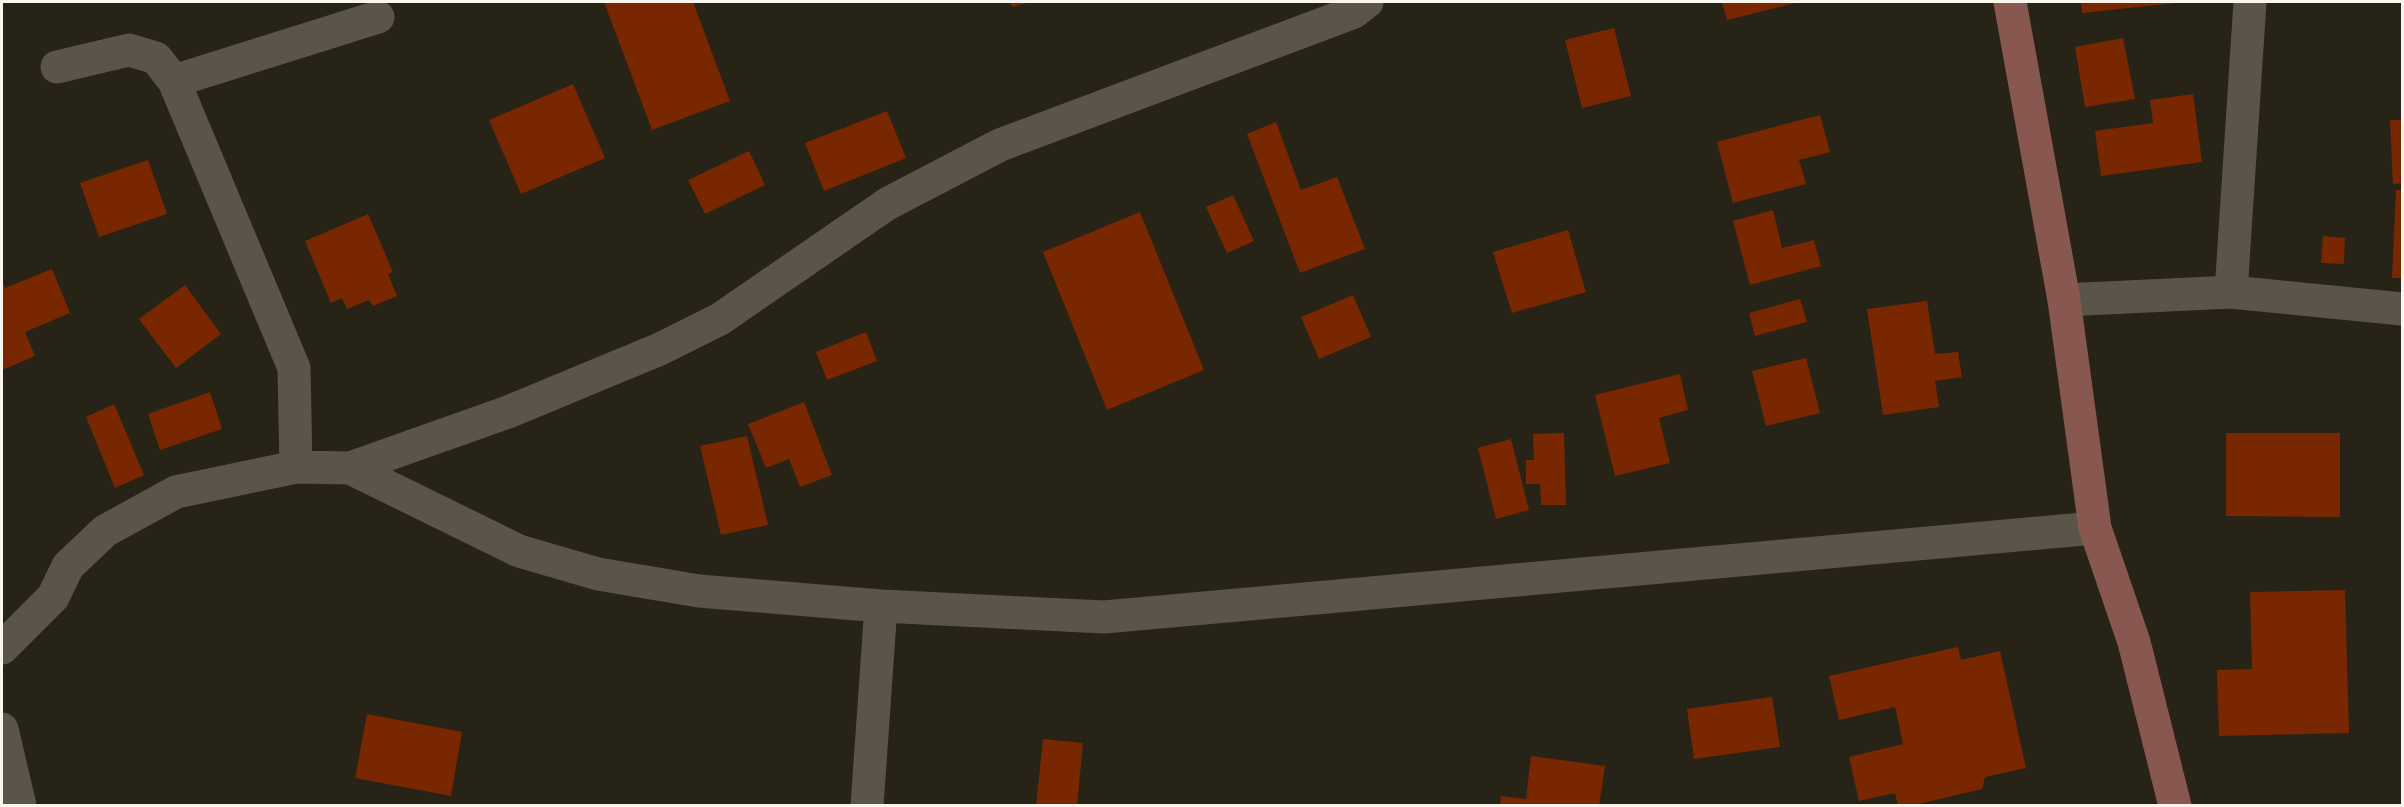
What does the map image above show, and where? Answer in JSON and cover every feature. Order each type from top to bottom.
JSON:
[{"type":"street","points":[[2,648],[53,597],[68,566],[105,531],[176,492],[296,467],[350,468],[508,412],[660,350],[720,319],[887,204],[1000,145],[1354,12],[1367,2]]},
{"type":"street","points":[[2010,2],[2064,300],[2095,528],[2134,642],[2175,806]]},
{"type":"street","points":[[2231,292],[2250,2]]},
{"type":"street","points":[[174,81],[378,17]]},
{"type":"street","points":[[57,68],[129,50],[156,58],[174,81],[294,368],[296,467]]},
{"type":"street","points":[[2064,300],[2231,292],[2403,309]]},
{"type":"street","points":[[350,468],[519,551],[598,574],[699,591],[881,606],[1104,617],[2095,528]]},
{"type":"street","points":[[867,806],[881,606]]},
{"type":"street","points":[[2,729],[20,806]]},
{"type":"building","points":[[604,2],[693,2],[730,101],[652,130]]},
{"type":"building","points":[[1010,2],[1030,2],[1012,7]]},
{"type":"building","points":[[1722,2],[1799,2],[1727,20]]},
{"type":"building","points":[[2081,2],[2175,2],[2175,3],[2082,13]]},
{"type":"building","points":[[1614,28],[1631,96],[1582,108],[1565,40]]},
{"type":"building","points":[[2123,38],[2135,99],[2085,107],[2075,47]]},
{"type":"building","points":[[573,84],[605,158],[521,194],[489,120]]},
{"type":"building","points":[[2193,94],[2202,162],[2101,176],[2095,131],[2153,123],[2150,100]]},
{"type":"building","points":[[887,111],[906,158],[824,191],[805,143]]},
{"type":"building","points":[[1820,115],[1830,152],[1799,160],[1806,184],[1733,203],[1717,142]]},
{"type":"building","points":[[2390,120],[2402,120],[2402,183],[2393,184]]},
{"type":"building","points":[[1276,122],[1301,190],[1337,177],[1365,249],[1300,273],[1247,134]]},
{"type":"building","points":[[749,151],[765,185],[705,214],[688,180]]},
{"type":"building","points":[[148,160],[167,214],[99,237],[80,183]]},
{"type":"building","points":[[2396,190],[2402,190],[2402,278],[2392,278]]},
{"type":"building","points":[[1233,195],[1254,241],[1227,253],[1206,207]]},
{"type":"building","points":[[1773,210],[1782,248],[1814,240],[1821,266],[1750,285],[1733,221]]},
{"type":"building","points":[[1140,212],[1204,370],[1107,410],[1043,252]]},
{"type":"building","points":[[368,214],[393,272],[388,274],[397,296],[373,306],[369,300],[347,309],[342,298],[331,303],[305,241]]},
{"type":"building","points":[[1568,230],[1586,292],[1512,313],[1493,252]]},
{"type":"building","points":[[2323,236],[2345,238],[2344,264],[2321,263]]},
{"type":"building","points":[[52,269],[70,313],[25,332],[35,356],[2,370],[2,279],[5,288]]},
{"type":"building","points":[[185,285],[221,334],[176,368],[139,319]]},
{"type":"building","points":[[1353,295],[1371,337],[1319,359],[1301,317]]},
{"type":"building","points":[[1800,299],[1807,322],[1755,336],[1749,313]]},
{"type":"building","points":[[1927,301],[1935,354],[1958,352],[1962,377],[1935,381],[1939,407],[1883,415],[1867,309]]},
{"type":"building","points":[[866,332],[877,361],[827,380],[816,352]]},
{"type":"building","points":[[1806,358],[1820,413],[1766,426],[1752,371]]},
{"type":"building","points":[[1680,374],[1688,410],[1659,418],[1670,463],[1615,476],[1595,395]]},
{"type":"building","points":[[210,392],[222,429],[160,450],[148,414]]},
{"type":"building","points":[[804,402],[832,475],[800,487],[789,459],[766,468],[748,424]]},
{"type":"building","points":[[114,404],[144,475],[115,488],[86,417]]},
{"type":"building","points":[[1564,433],[1566,505],[1541,505],[1540,484],[1526,484],[1526,460],[1534,460],[1533,434]]},
{"type":"building","points":[[2226,433],[2340,433],[2340,517],[2226,516]]},
{"type":"building","points":[[747,436],[768,525],[721,535],[700,446]]},
{"type":"building","points":[[1511,439],[1529,510],[1496,519],[1478,448]]},
{"type":"building","points":[[2345,590],[2349,733],[2219,736],[2217,670],[2252,669],[2250,592]]},
{"type":"building","points":[[1958,647],[1961,660],[2000,651],[2026,768],[1985,777],[1982,789],[1910,806],[1898,806],[1895,793],[1859,801],[1849,757],[1903,744],[1895,707],[1839,720],[1829,676]]},
{"type":"building","points":[[1772,697],[1780,747],[1694,759],[1687,709]]},
{"type":"building","points":[[367,714],[462,732],[451,796],[355,778]]},
{"type":"building","points":[[1043,739],[1083,743],[1077,806],[1036,806]]},
{"type":"building","points":[[1531,756],[1605,766],[1599,806],[1500,806],[1501,796],[1526,799]]}]
